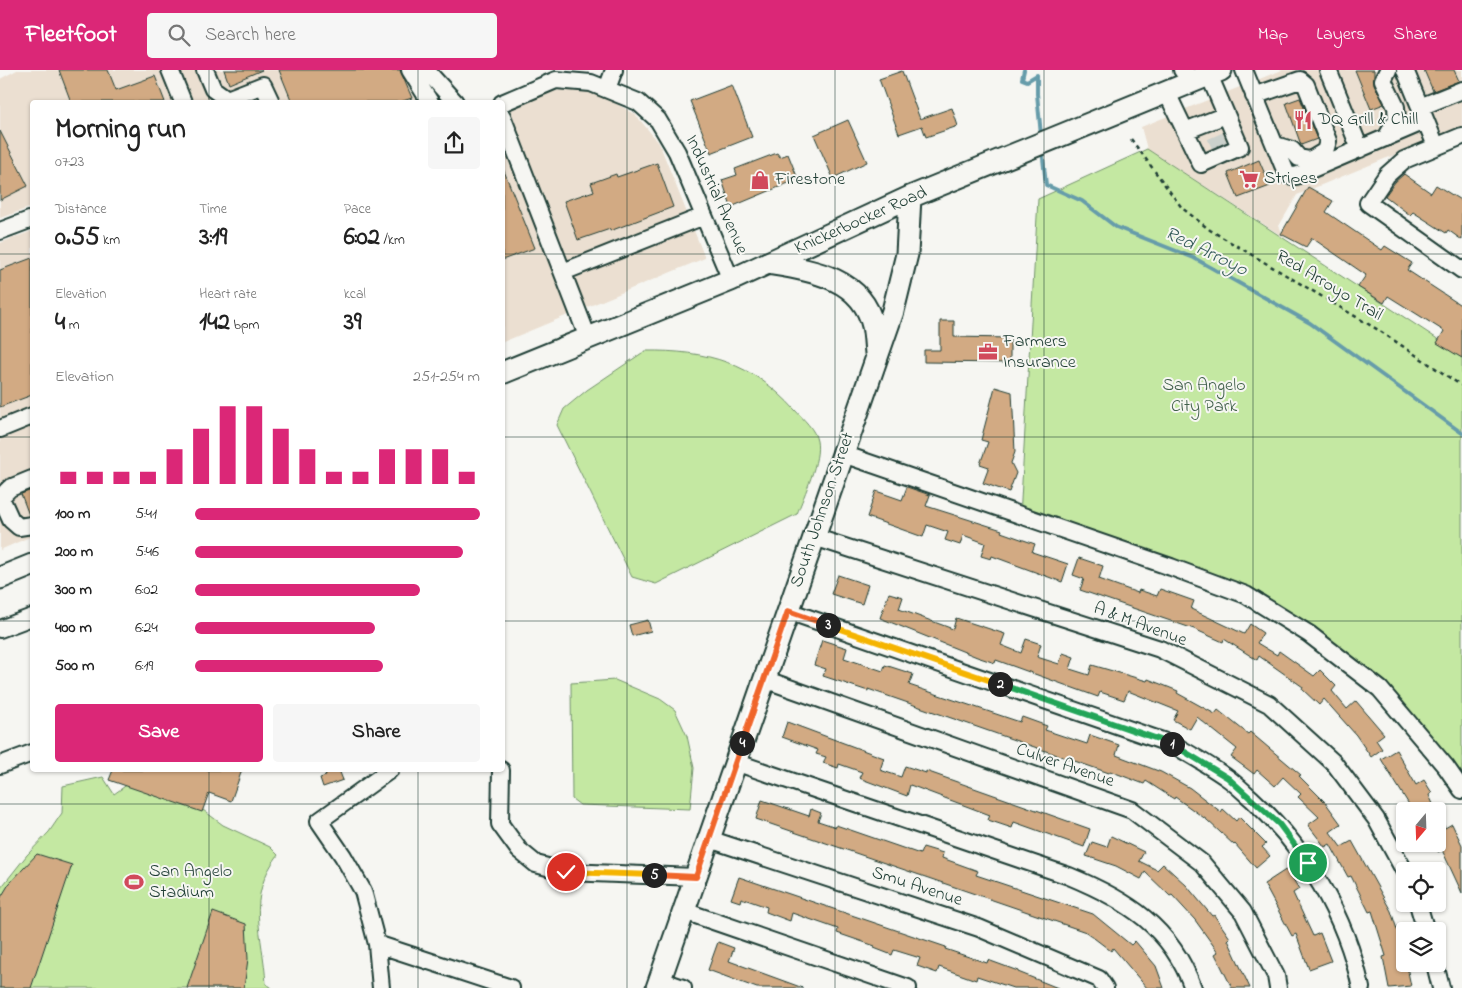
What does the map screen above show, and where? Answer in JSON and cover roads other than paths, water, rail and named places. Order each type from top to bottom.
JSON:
[{"type":"main road","name":"Knickerbocker Road","points":[[505,372],[731,280],[910,197],[988,167],[1166,92],[1201,74]]},
{"type":"main road","name":"South Johnson Street","points":[[658,984],[893,311],[907,254],[910,197]]},
{"type":"main road","points":[[767,263],[817,272],[834,278],[850,291],[863,304],[873,325],[877,357]]},
{"type":"main road","points":[[1,576],[30,566]]},
{"type":"street","points":[[170,70],[182,100]]},
{"type":"street","points":[[205,70],[213,89],[226,100]]},
{"type":"street","points":[[410,70],[429,100]]},
{"type":"street","points":[[426,70],[453,100]]},
{"type":"street","points":[[607,89],[614,70]]},
{"type":"street","points":[[1244,70],[1287,175],[1296,176],[1386,138],[1462,90]]},
{"type":"street","points":[[1328,70],[1360,149]]},
{"type":"street","points":[[1386,138],[1397,119],[1396,107],[1383,80],[1388,70]]},
{"type":"street","points":[[1405,70],[1436,146]]},
{"type":"street","points":[[1185,131],[1240,147],[1226,115],[1201,74]]},
{"type":"street","name":"Industrial Avenue","points":[[505,102],[556,80],[592,83],[638,102],[658,120],[678,152],[731,280]]},
{"type":"street","points":[[1254,96],[1300,80],[1306,85],[1328,141],[1325,152],[1310,160],[1299,158],[1292,150],[1274,145]]},
{"type":"street","points":[[229,100],[263,85],[270,100]]},
{"type":"street","points":[[1166,92],[1202,164],[1217,141],[1226,115]]},
{"type":"street","points":[[505,124],[588,338]]},
{"type":"street","points":[[1462,136],[1404,160],[1387,175],[1368,203],[1462,270]]},
{"type":"street","points":[[563,272],[704,216]]},
{"type":"street","points":[[0,231],[30,220]]},
{"type":"street","points":[[0,429],[30,417]]},
{"type":"street","points":[[843,454],[1171,567],[1246,595],[1309,634],[1380,689],[1446,767],[1462,790]]},
{"type":"street","points":[[26,526],[11,520],[0,498],[10,488],[30,480]]},
{"type":"street","name":"A & M Avenue","points":[[814,537],[1160,649],[1269,704],[1334,763],[1376,819],[1400,862]]},
{"type":"street","points":[[788,611],[1174,745],[1228,778],[1279,824],[1308,863],[1340,920],[1361,988]]},
{"type":"street","points":[[0,629],[30,618]]},
{"type":"street","name":"Culver Avenue","points":[[764,679],[1132,810],[1202,863],[1243,912],[1276,976],[1278,988]]},
{"type":"street","points":[[0,765],[30,753]]},
{"type":"street","points":[[735,762],[1069,876],[1109,893],[1149,920],[1172,945],[1193,988]]},
{"type":"street","points":[[381,988],[377,944],[363,891],[343,856],[319,821],[387,772]]},
{"type":"street","points":[[501,772],[500,824],[519,850],[536,864],[566,872],[696,877]]},
{"type":"street","name":"Smu Avenue","points":[[709,839],[979,928],[1099,979],[1104,988]]},
{"type":"street","points":[[684,911],[908,988]]},
{"type":"street","points":[[377,944],[511,988]]},
{"type":"street","points":[[1437,972],[1441,988]]},
{"type":"street","points":[[658,984],[683,988]]},
{"type":"waterway","name":"Red Arroyo","points":[[1024,70],[1022,79],[1027,81],[1037,75],[1041,135]]},
{"type":"waterway","name":"Red Arroyo","points":[[1042,149],[1046,185],[1082,201],[1116,227],[1194,258],[1310,323],[1462,433]]},
{"type":"tunnel","points":[[1215,136],[1221,149]]},
{"type":"place","name":"DQ Grill & Chill","points":[[1303,120]]},
{"type":"place","name":"Stripes","points":[[1249,179]]},
{"type":"place","name":"Firestone","points":[[760,180]]},
{"type":"place","name":"Farmers Insurance","points":[[988,352]]},
{"type":"place","name":"San Angelo Stadium","points":[[134,882]]},
{"type":"park label","name":"San Angelo City Park","points":[[1204,396]]}]
